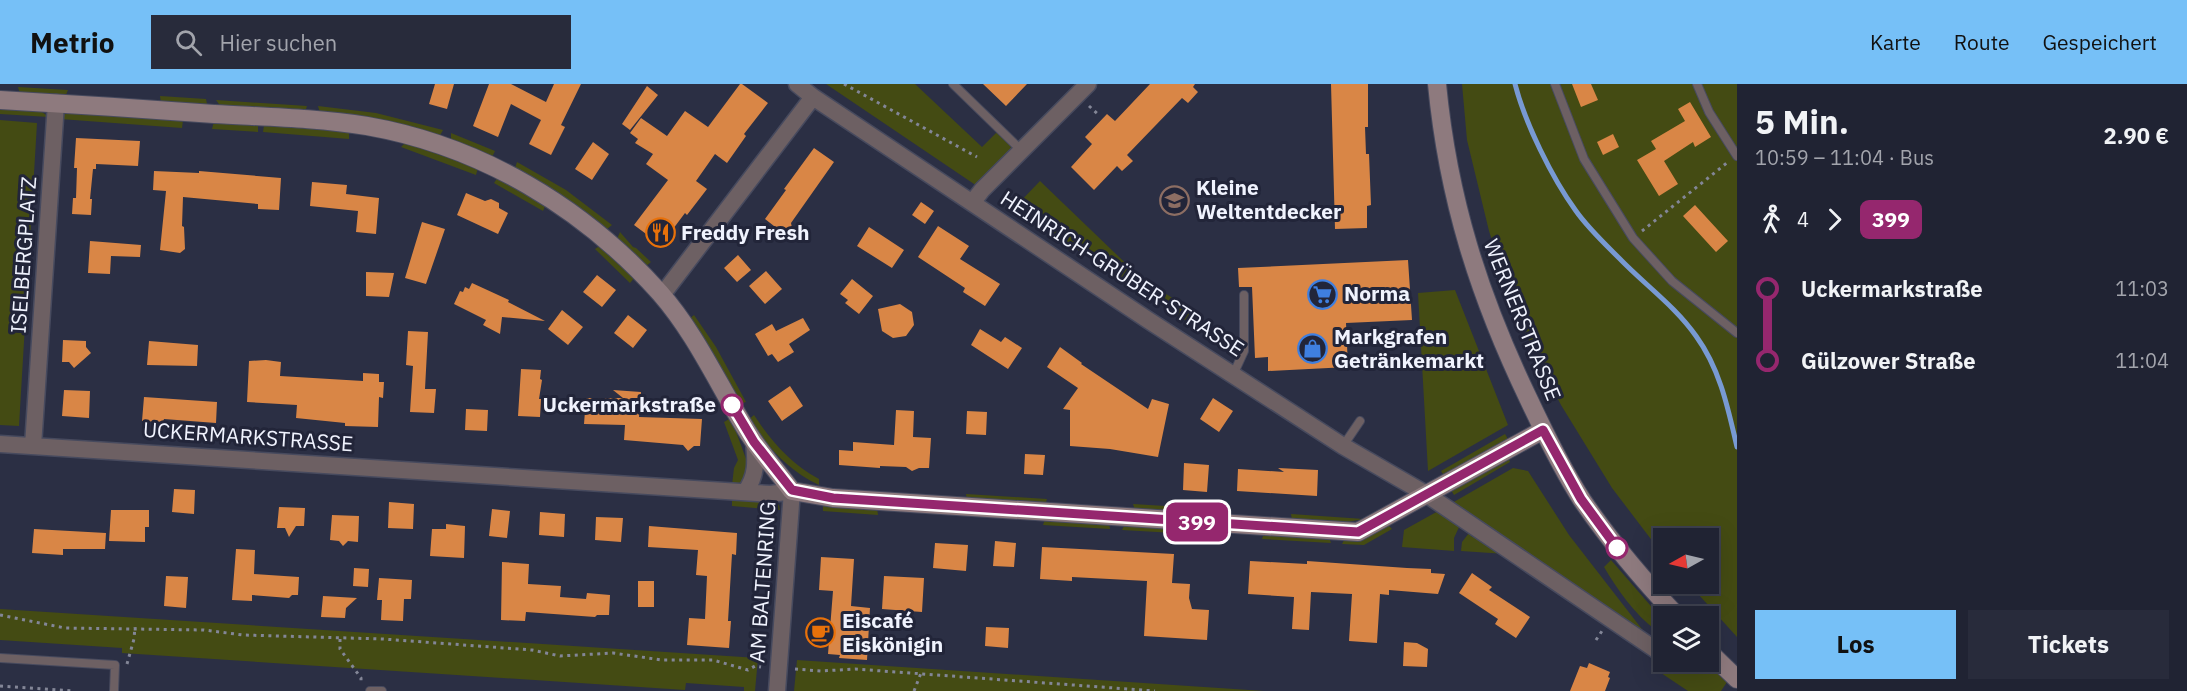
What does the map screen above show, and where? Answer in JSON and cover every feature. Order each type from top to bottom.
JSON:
[{"type":"street","name":"HEINRICH-GRÜBER-STRASSE","points":[[797,84],[813,97],[1233,375],[1343,446],[1426,494],[1653,648]]},
{"type":"street","points":[[972,203],[982,190],[1088,84]]},
{"type":"street","name":"WERNERSTRASSE","points":[[1437,84],[1441,130],[1450,183],[1476,277],[1510,361],[1543,430]]},
{"type":"street","points":[[662,295],[813,97]]},
{"type":"street","name":"AM BALTENRING","points":[[0,100],[367,126],[442,146],[477,159],[560,204],[601,234],[662,295],[697,342],[754,442],[792,490],[777,691]]},
{"type":"street","name":"ISELBERGPLATZ","points":[[33,446],[56,104]]},
{"type":"street","points":[[1426,494],[1543,430],[1581,499],[1617,548],[1668,606]]},
{"type":"street","points":[[745,492],[752,482],[756,464],[754,442]]},
{"type":"street","name":"UCKERMARKSTRASSE","points":[[0,444],[771,494],[792,490],[842,499],[1358,532],[1426,494]]},
{"type":"street","points":[[1719,662],[1737,679]]},
{"type":"lane","points":[[953,84],[1022,150]]},
{"type":"lane","points":[[1555,84],[1584,159],[1633,238],[1672,281],[1737,333]]},
{"type":"lane","points":[[1697,84],[1710,112],[1737,156]]},
{"type":"lane","points":[[1233,375],[1244,351],[1244,295]]},
{"type":"lane","points":[[1343,446],[1360,421]]},
{"type":"lane","points":[[0,658],[116,666],[114,691]]},
{"type":"lane","points":[[370,691],[382,691]]},
{"type":"path","points":[[844,84],[977,157]]},
{"type":"path","points":[[1633,238],[1737,156]]},
{"type":"path","points":[[0,615],[65,627],[135,627],[204,630],[243,635],[383,639],[521,649],[560,656],[614,653],[662,660],[713,660],[748,670],[755,666],[821,671],[855,669],[1155,691]]},
{"type":"path","points":[[115,671],[126,667],[135,627]]},
{"type":"path","points":[[340,639],[340,649],[361,678],[361,689],[370,691]]},
{"type":"path","points":[[914,691],[921,673]]},
{"type":"path","points":[[0,686],[73,691]]},
{"type":"path","points":[[1088,686],[1088,691]]},
{"type":"green space","points":[[826,84],[915,84],[982,147],[997,132],[1010,144],[1012,152],[977,186]]},
{"type":"green space","points":[[1462,84],[1737,84],[1737,637],[1719,617],[1719,606],[1709,606],[1698,594],[1719,594],[1719,528],[1653,528],[1653,542],[1612,488],[1561,405],[1514,307],[1489,231],[1467,140]]},
{"type":"green space","points":[[18,87],[68,90],[65,97],[20,94]]},
{"type":"green space","points":[[160,96],[206,99],[207,104],[206,106],[161,103]]},
{"type":"green space","points":[[216,100],[307,106],[305,112],[221,107]]},
{"type":"green space","points":[[318,106],[376,113],[443,130],[439,137],[320,113]]},
{"type":"green space","points":[[0,108],[39,110],[49,117],[0,114]]},
{"type":"green space","points":[[66,113],[183,120],[182,128],[60,119]]},
{"type":"green space","points":[[0,120],[37,123],[19,426],[0,425]]},
{"type":"green space","points":[[214,121],[258,124],[258,132],[212,129]]},
{"type":"green space","points":[[264,125],[349,132],[349,139],[263,132]]},
{"type":"green space","points":[[451,133],[495,151],[492,157],[451,141]]},
{"type":"green space","points":[[405,143],[478,168],[476,175],[401,147]]},
{"type":"green space","points":[[517,162],[566,190],[612,225],[606,230],[562,196],[515,168]]},
{"type":"green space","points":[[498,177],[546,204],[543,211],[494,183]]},
{"type":"green space","points":[[1040,181],[1142,279],[1195,312],[1186,321],[1014,208]]},
{"type":"green space","points":[[620,232],[651,262],[645,267],[617,239]]},
{"type":"green space","points":[[601,245],[635,277],[630,283],[595,249]]},
{"type":"green space","points":[[1455,290],[1508,425],[1428,471],[1418,293]]},
{"type":"green space","points":[[694,315],[716,347],[746,402],[739,404],[689,319]]},
{"type":"green space","points":[[754,415],[782,451],[819,479],[819,485],[797,472],[771,448],[748,420]]},
{"type":"green space","points":[[731,418],[749,467],[742,482],[732,485],[734,468],[738,460],[724,422]]},
{"type":"green space","points":[[1505,434],[1508,439],[1444,476],[1441,471]]},
{"type":"green space","points":[[1508,457],[1510,462],[1454,495],[1451,490]]},
{"type":"green space","points":[[1513,468],[1528,471],[1569,535],[1645,633],[1452,503]]},
{"type":"green space","points":[[966,494],[1047,499],[1045,505],[967,500]]},
{"type":"green space","points":[[732,499],[775,502],[779,505],[780,510],[732,506]]},
{"type":"green space","points":[[1133,504],[1214,509],[1212,515],[1135,510]]},
{"type":"green space","points":[[823,505],[877,508],[878,515],[823,511]]},
{"type":"green space","points":[[1440,510],[1460,525],[1454,538],[1454,551],[1402,547],[1404,530]]},
{"type":"green space","points":[[1291,514],[1364,519],[1347,522],[1292,520]]},
{"type":"green space","points":[[1045,519],[1109,523],[1110,529],[1043,525]]},
{"type":"green space","points":[[1125,524],[1191,529],[1192,534],[1122,530]]},
{"type":"green space","points":[[1388,525],[1392,529],[1364,545],[1342,544],[1345,538]]},
{"type":"green space","points":[[1264,533],[1329,537],[1331,543],[1262,539]]},
{"type":"green space","points":[[1469,533],[1472,537],[1506,554],[1461,551],[1462,542]]},
{"type":"green space","points":[[1611,560],[1653,608],[1653,628],[1621,593],[1604,567]]},
{"type":"green space","points":[[0,609],[758,658],[755,691],[744,691],[744,687],[686,683],[685,690],[122,653],[122,648],[0,640]]},
{"type":"green space","points":[[797,660],[1264,691],[794,691]]},
{"type":"green space","points":[[1716,672],[1727,682],[1721,691],[1688,691],[1661,673]]},
{"type":"building","points":[[435,84],[454,84],[447,109],[429,104]]},
{"type":"building","points":[[489,84],[511,84],[546,102],[554,84],[581,84],[561,125],[565,127],[551,155],[529,144],[541,120],[511,104],[498,137],[473,126]]},
{"type":"building","points":[[740,84],[768,103],[744,134],[746,136],[727,163],[715,154],[696,181],[707,189],[661,245],[634,225],[668,180],[646,164],[653,154],[635,143],[638,139],[630,133],[641,118],[667,136],[685,111],[708,127]]},
{"type":"building","points":[[983,84],[1027,84],[1006,106]]},
{"type":"building","points":[[1150,84],[1195,84],[1193,87],[1198,92],[1188,103],[1182,98],[1127,155],[1133,161],[1122,171],[1117,166],[1094,190],[1071,167],[1092,144],[1085,137],[1107,114],[1115,121]]},
{"type":"building","points":[[1331,84],[1368,84],[1368,127],[1365,127],[1366,154],[1369,154],[1371,205],[1367,206],[1367,228],[1335,229]]},
{"type":"building","points":[[1572,84],[1591,84],[1598,100],[1581,107]]},
{"type":"building","points":[[647,86],[658,95],[630,130],[622,124]]},
{"type":"building","points":[[1690,102],[1711,137],[1695,147],[1693,142],[1664,161],[1678,184],[1659,196],[1637,160],[1656,149],[1651,141],[1685,121],[1678,109]]},
{"type":"building","points":[[1613,134],[1619,147],[1603,155],[1597,142]]},
{"type":"building","points":[[76,138],[140,141],[138,166],[96,164],[96,169],[93,169],[90,199],[92,199],[91,215],[72,214],[73,198],[76,198],[77,168],[74,168]]},
{"type":"building","points":[[593,142],[609,154],[592,180],[575,169]]},
{"type":"building","points":[[814,148],[834,162],[791,223],[792,228],[787,228],[784,232],[775,231],[774,226],[765,219]]},
{"type":"building","points":[[154,171],[199,173],[199,171],[281,178],[279,210],[258,209],[258,204],[183,197],[182,226],[184,227],[185,249],[180,253],[160,250],[166,191],[153,190]]},
{"type":"building","points":[[312,182],[347,185],[346,194],[379,198],[376,234],[356,232],[358,211],[310,206]]},
{"type":"building","points":[[466,193],[485,201],[491,199],[499,203],[499,208],[508,213],[498,234],[457,215]]},
{"type":"building","points":[[921,202],[934,211],[925,224],[912,215]]},
{"type":"building","points":[[1695,205],[1728,241],[1716,252],[1683,216]]},
{"type":"building","points":[[422,222],[445,229],[426,284],[405,278]]},
{"type":"building","points":[[938,226],[969,246],[960,259],[1000,284],[985,306],[963,292],[965,288],[918,257]]},
{"type":"building","points":[[869,227],[904,250],[892,268],[857,246]]},
{"type":"building","points":[[90,241],[141,245],[140,257],[111,256],[110,274],[88,273]]},
{"type":"building","points":[[738,255],[751,270],[737,282],[724,268]]},
{"type":"building","points":[[1408,260],[1412,320],[1346,323],[1348,367],[1268,371],[1268,357],[1255,358],[1252,287],[1239,287],[1238,268]]},
{"type":"building","points":[[766,271],[782,289],[765,304],[749,286]]},
{"type":"building","points":[[366,272],[394,273],[389,297],[366,296]]},
{"type":"building","points":[[597,275],[616,290],[602,307],[583,292]]},
{"type":"building","points":[[852,279],[873,296],[859,314],[845,303],[848,300],[840,294]]},
{"type":"building","points":[[472,283],[509,300],[508,302],[545,321],[502,317],[500,334],[483,325],[486,320],[454,304],[460,291],[463,292],[465,287],[469,289]]},
{"type":"building","points":[[900,304],[912,312],[914,325],[906,336],[893,338],[882,331],[878,309]]},
{"type":"building","points":[[562,310],[583,327],[568,345],[548,329]]},
{"type":"building","points":[[628,315],[647,330],[633,348],[614,333]]},
{"type":"building","points":[[803,318],[810,330],[789,344],[794,352],[778,362],[772,354],[768,356],[755,334],[772,324],[776,331]]},
{"type":"building","points":[[980,329],[1001,342],[1005,337],[1022,348],[1008,369],[971,345]]},
{"type":"building","points":[[408,331],[428,332],[425,389],[436,389],[434,413],[410,412],[413,366],[406,365]]},
{"type":"building","points":[[63,340],[86,341],[86,347],[91,353],[74,368],[69,362],[62,362]]},
{"type":"building","points":[[149,341],[198,345],[197,366],[147,365]]},
{"type":"building","points":[[1060,347],[1081,364],[1148,409],[1152,399],[1169,404],[1158,457],[1110,449],[1070,446],[1070,410],[1063,409],[1078,388],[1047,367]]},
{"type":"building","points":[[249,361],[281,362],[280,376],[363,381],[363,373],[379,374],[379,382],[384,382],[383,398],[379,397],[378,427],[345,426],[345,423],[296,418],[297,405],[247,402]]},
{"type":"building","points":[[521,369],[541,370],[540,417],[518,416]]},
{"type":"building","points":[[790,386],[803,406],[782,421],[768,401]]},
{"type":"building","points":[[64,390],[90,391],[89,418],[62,416]]},
{"type":"building","points":[[613,390],[641,392],[639,417],[702,419],[700,446],[694,446],[688,451],[683,445],[624,440],[625,425],[584,424],[586,398],[623,398]]},
{"type":"building","points":[[144,397],[217,402],[216,423],[164,419],[163,422],[142,421]]},
{"type":"building","points":[[1213,398],[1233,411],[1219,432],[1200,419]]},
{"type":"building","points":[[466,409],[488,410],[487,431],[465,430]]},
{"type":"building","points":[[896,410],[914,411],[913,437],[931,438],[929,468],[912,471],[906,467],[839,465],[839,450],[853,451],[853,442],[894,445]]},
{"type":"building","points":[[967,411],[987,412],[986,435],[966,434]]},
{"type":"building","points":[[1025,454],[1045,455],[1043,475],[1024,474]]},
{"type":"building","points":[[1184,463],[1209,465],[1207,492],[1183,490]]},
{"type":"building","points":[[1278,468],[1318,470],[1317,496],[1237,491],[1238,469],[1284,472]]},
{"type":"building","points":[[174,489],[195,490],[194,514],[172,512]]},
{"type":"building","points":[[389,502],[414,504],[413,529],[388,528]]},
{"type":"building","points":[[279,507],[305,508],[304,526],[296,526],[289,537],[285,528],[277,528]]},
{"type":"building","points":[[492,509],[510,511],[507,538],[489,536]]},
{"type":"building","points":[[111,510],[149,510],[149,527],[145,527],[145,542],[109,541]]},
{"type":"building","points":[[540,512],[565,514],[564,537],[539,535]]},
{"type":"building","points":[[332,515],[359,516],[358,542],[348,541],[343,546],[339,541],[330,540]]},
{"type":"building","points":[[596,517],[623,518],[621,542],[595,540]]},
{"type":"building","points":[[446,524],[465,526],[464,558],[430,556],[432,529],[446,529]]},
{"type":"building","points":[[649,526],[737,533],[736,555],[732,554],[728,621],[731,621],[729,648],[687,645],[689,618],[705,619],[707,576],[696,575],[698,550],[648,547]]},
{"type":"building","points":[[34,529],[106,533],[105,549],[63,549],[63,555],[32,553]]},
{"type":"building","points":[[995,541],[1016,543],[1014,567],[993,566]]},
{"type":"building","points":[[935,543],[968,545],[966,571],[933,568]]},
{"type":"building","points":[[1042,547],[1174,554],[1172,583],[1190,584],[1189,598],[1192,609],[1209,610],[1207,640],[1144,636],[1147,581],[1072,577],[1072,581],[1040,579]]},
{"type":"building","points":[[236,549],[255,550],[254,574],[299,577],[298,595],[292,595],[289,598],[252,595],[252,601],[232,600]]},
{"type":"building","points":[[821,557],[854,559],[851,606],[870,608],[867,660],[839,658],[840,655],[828,654],[833,591],[819,590]]},
{"type":"building","points":[[1250,561],[1307,564],[1307,561],[1431,569],[1431,573],[1445,574],[1438,594],[1389,590],[1389,595],[1380,594],[1377,643],[1349,641],[1352,594],[1311,592],[1309,630],[1292,629],[1294,597],[1248,594]]},
{"type":"building","points":[[502,562],[529,564],[528,584],[561,586],[560,597],[586,599],[587,593],[610,595],[609,615],[595,617],[526,612],[525,621],[501,620]]},
{"type":"building","points":[[354,568],[369,569],[368,587],[353,586]]},
{"type":"building","points":[[1472,573],[1492,587],[1489,590],[1530,617],[1516,638],[1495,624],[1498,619],[1459,593]]},
{"type":"building","points":[[166,576],[188,577],[186,608],[164,606]]},
{"type":"building","points":[[884,576],[924,578],[922,612],[882,609]]},
{"type":"building","points":[[379,578],[412,580],[411,599],[404,599],[403,621],[381,620],[382,600],[377,600]]},
{"type":"building","points":[[638,581],[654,581],[654,607],[638,607]]},
{"type":"building","points":[[323,596],[357,598],[346,608],[345,618],[321,617]]},
{"type":"building","points":[[986,627],[1009,628],[1008,648],[985,646]]},
{"type":"building","points":[[1404,642],[1417,643],[1428,649],[1427,667],[1403,666]]},
{"type":"building","points":[[1589,663],[1610,672],[1605,691],[1570,691],[1580,666],[1587,668]]},
{"type":"waterway","points":[[1515,84],[1525,116],[1540,150],[1576,211],[1602,241],[1679,315],[1704,349],[1722,389],[1737,447]]},
{"type":"bus line","name":"399","points":[[732,405],[754,442],[792,490],[833,498],[1358,532],[1543,430],[1581,499],[1617,548]]},
{"type":"place","name":"Kleine Weltentdecker","points":[[1175,200]]},
{"type":"place","name":"Freddy Fresh","points":[[660,233]]},
{"type":"place","name":"Norma","points":[[1323,294]]},
{"type":"place","name":"Markgrafen Getränkemarkt","points":[[1313,349]]},
{"type":"place","name":"Uckermarkstraße","points":[[732,405]]},
{"type":"place","name":"Eiscafé Eiskönigin","points":[[821,633]]}]
